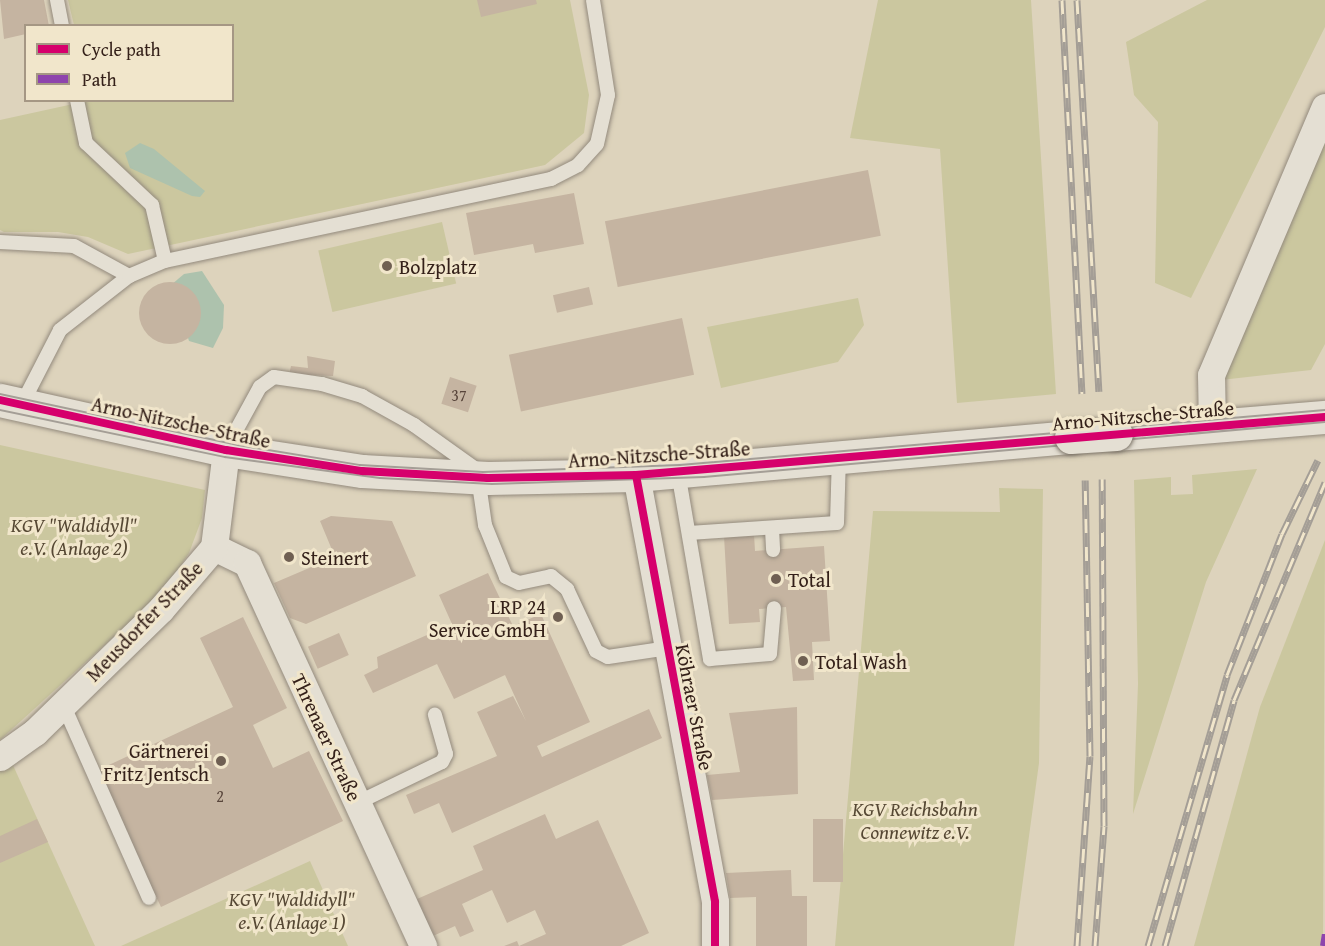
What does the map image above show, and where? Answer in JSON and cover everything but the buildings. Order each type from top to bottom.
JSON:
[{"type":"main road","name":"Arno-Nitzsche-Straße","points":[[11,403],[226,450],[362,471],[483,478],[678,472],[839,455],[1325,417]]},
{"type":"street","name":"Arno-Nitzsche-Straße","points":[[1212,426],[1211,375],[1325,108]]},
{"type":"street","name":"Meusdorfer Straße","points":[[0,757],[63,704],[161,609],[214,547],[226,450]]},
{"type":"street","name":"Köhraer Straße","points":[[636,475],[715,902],[715,946]]},
{"type":"street","name":"Threnaer Straße","points":[[214,547],[247,563],[423,946]]},
{"type":"lane","points":[[57,0],[62,24]]},
{"type":"lane","points":[[11,403],[60,330],[129,276],[165,261],[551,179],[578,165],[597,144],[608,95],[593,0]]},
{"type":"lane","points":[[77,102],[86,143],[152,205],[165,261]]},
{"type":"lane","points":[[0,242],[74,246],[129,276]]},
{"type":"lane","points":[[226,450],[260,387],[274,377],[322,384],[362,396],[414,425],[483,478],[485,525],[506,577],[519,583],[551,576],[567,589],[596,651],[608,657],[668,648]]},
{"type":"lane","points":[[688,533],[837,523],[839,455]]},
{"type":"lane","points":[[678,472],[710,659],[770,654],[774,608]]},
{"type":"lane","points":[[771,529],[772,550]]},
{"type":"lane","points":[[63,704],[149,898]]},
{"type":"lane","points":[[357,803],[442,762],[446,754],[435,715]]},
{"type":"green space","points":[[68,0],[570,0],[589,95],[584,133],[545,165],[128,254],[88,237],[58,232],[4,232],[0,230],[0,120],[82,102],[234,102],[234,24],[74,24]]},
{"type":"green space","points":[[878,0],[1031,0],[1056,394],[957,403],[940,149],[850,138]]},
{"type":"green space","points":[[1207,0],[1325,0],[1325,27],[1191,298],[1155,283],[1158,122],[1134,95],[1126,42]]},
{"type":"green space","points":[[1325,134],[1325,344],[1311,370],[1221,380]]},
{"type":"green space","name":"Bolzplatz","points":[[442,222],[456,283],[332,312],[318,251]]},
{"type":"green space","points":[[858,298],[864,325],[838,362],[721,388],[707,327]]},
{"type":"green space","name":"KGV \"Waldidyll\" e.V. (Anlage 2)","points":[[0,445],[205,490],[202,518],[189,553],[164,591],[0,740]]},
{"type":"green space","points":[[1257,469],[1206,582],[1133,814],[1138,684],[1134,480],[1171,477],[1171,495],[1193,494],[1192,475]]},
{"type":"green space","name":"KGV Reichsbahn Connewitz e.V.","points":[[999,488],[1043,489],[1039,763],[1014,946],[835,946],[873,511],[1000,512]]},
{"type":"green space","points":[[1325,540],[1323,946],[1194,946],[1260,707]]},
{"type":"green space","points":[[7,752],[95,946],[0,946],[0,757]]},
{"type":"green space","name":"KGV \"Waldidyll\" e.V. (Anlage 1)","points":[[310,861],[348,946],[121,946]]},
{"type":"shaded area","points":[[140,143],[154,149],[205,191],[200,197],[192,196],[130,168],[125,153]]},
{"type":"shaded area","points":[[202,271],[224,305],[223,328],[213,348],[189,341],[171,285],[184,274]]},
{"type":"tram line","points":[[0,394],[238,445],[360,465],[483,472],[680,465],[1325,410]]},
{"type":"tram line","points":[[0,410],[225,457],[380,478],[492,484],[704,477],[1325,422]]},
{"type":"railway","points":[[1062,0],[1082,393]]},
{"type":"railway","points":[[1077,0],[1099,391]]},
{"type":"railway","points":[[1148,946],[1227,675],[1282,534],[1318,460]]},
{"type":"railway","points":[[1095,946],[1104,826],[1102,479]]},
{"type":"railway","points":[[1077,946],[1090,756],[1085,480]]},
{"type":"railway","points":[[1165,946],[1234,700],[1325,482]]},
{"type":"marked path","points":[[1323,946],[1325,933]]},
{"type":"cycle path","points":[[0,400],[226,450],[362,471],[488,478],[636,475],[1325,417]]},
{"type":"cycle path","points":[[636,475],[715,902],[715,946]]},
{"type":"place","name":"Bolzplatz","points":[[387,266]]},
{"type":"place","name":"Steinert","points":[[289,557]]},
{"type":"place","name":"Total","points":[[776,579]]},
{"type":"place","name":"LRP 24 Service GmbH","points":[[558,617]]},
{"type":"place","name":"Total Wash","points":[[803,661]]},
{"type":"place","name":"Gärtnerei Fritz Jentsch","points":[[221,761]]}]
